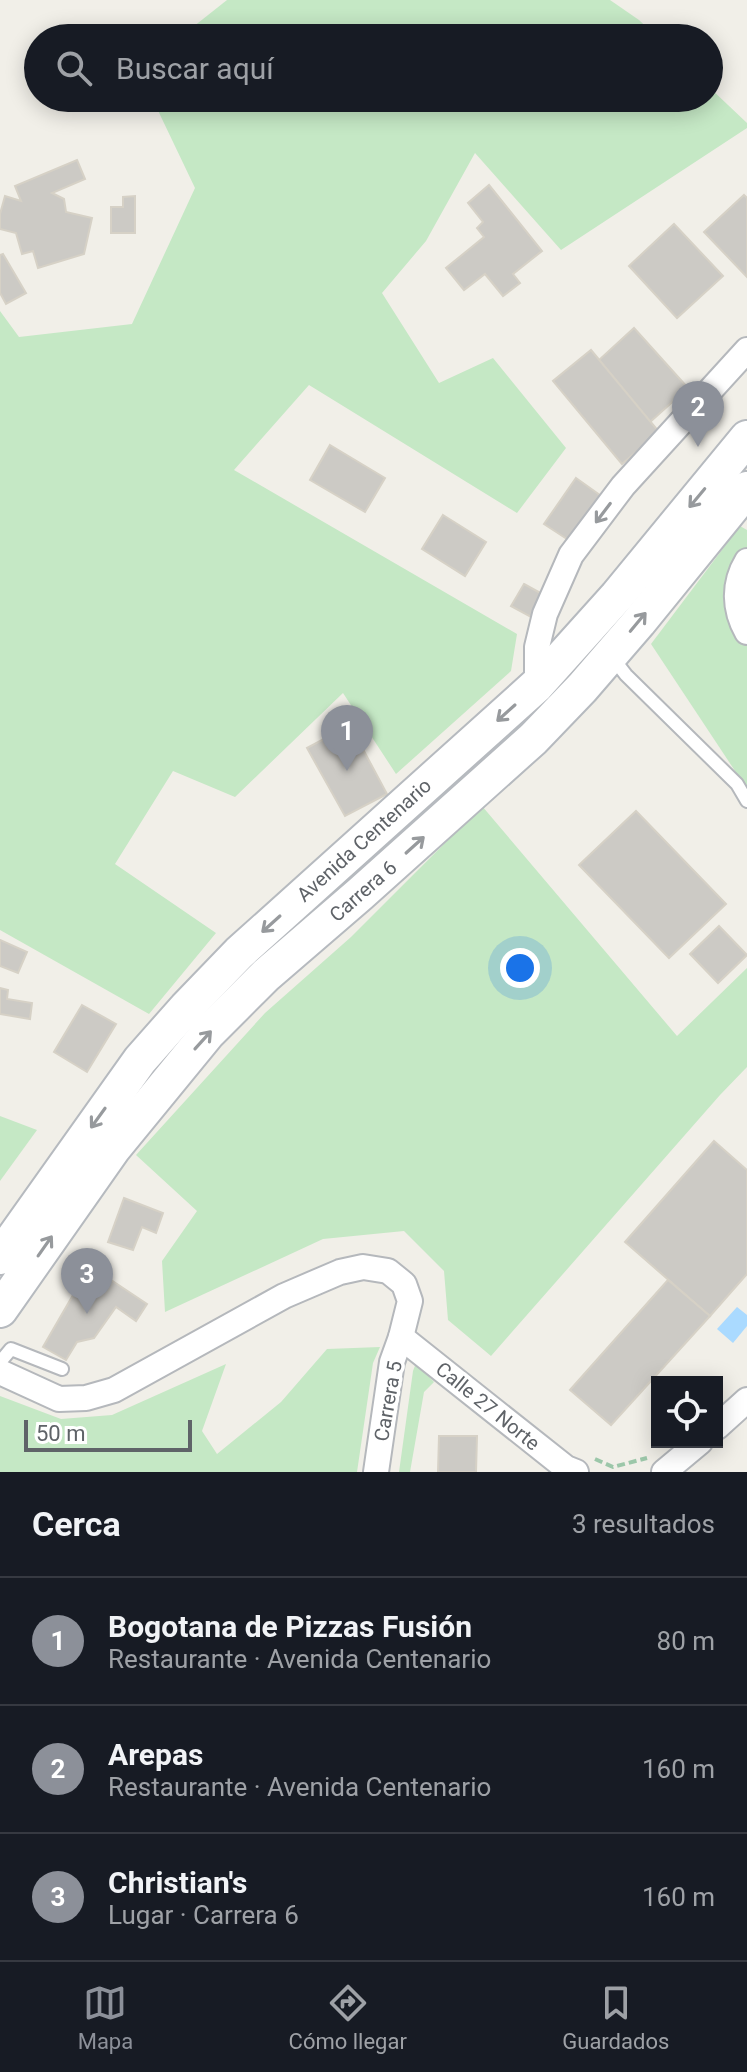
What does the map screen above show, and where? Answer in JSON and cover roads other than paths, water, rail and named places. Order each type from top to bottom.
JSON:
[{"type":"main road","name":"Avenida Centenario","points":[[0,1257],[140,1060],[186,1008],[239,953],[537,685],[617,596],[747,438]]},
{"type":"main road","name":"Carrera 6","points":[[0,1310],[113,1149],[208,1033],[266,975],[533,739],[582,688],[745,496]]},
{"type":"street","points":[[537,685],[537,647],[545,614],[571,555],[623,486],[747,350]]},
{"type":"street","points":[[747,561],[739,575],[736,597],[741,621],[747,632]]},
{"type":"street","name":"Carrera 5","points":[[0,1372],[59,1399],[86,1398],[114,1390],[284,1296],[340,1272],[363,1267],[388,1271],[407,1293],[401,1337],[392,1362],[376,1472]]},
{"type":"street","name":"Calle 27 Norte","points":[[401,1337],[566,1468],[582,1464]]},
{"type":"street","points":[[723,1422],[747,1400]]},
{"type":"street","points":[[657,1464],[688,1448]]},
{"type":"lane","points":[[610,655],[626,675],[737,784],[747,801]]},
{"type":"lane","points":[[0,1362],[11,1349],[62,1369]]},
{"type":"water","points":[[737,1307],[747,1315],[747,1326],[733,1343],[717,1329]]},
{"type":"place","name":"Arepas","points":[[698,447]]},
{"type":"place","name":"Bogotana de Pizzas Fusión","points":[[347,771]]},
{"type":"place","name":"Christian's","points":[[87,1314]]}]
